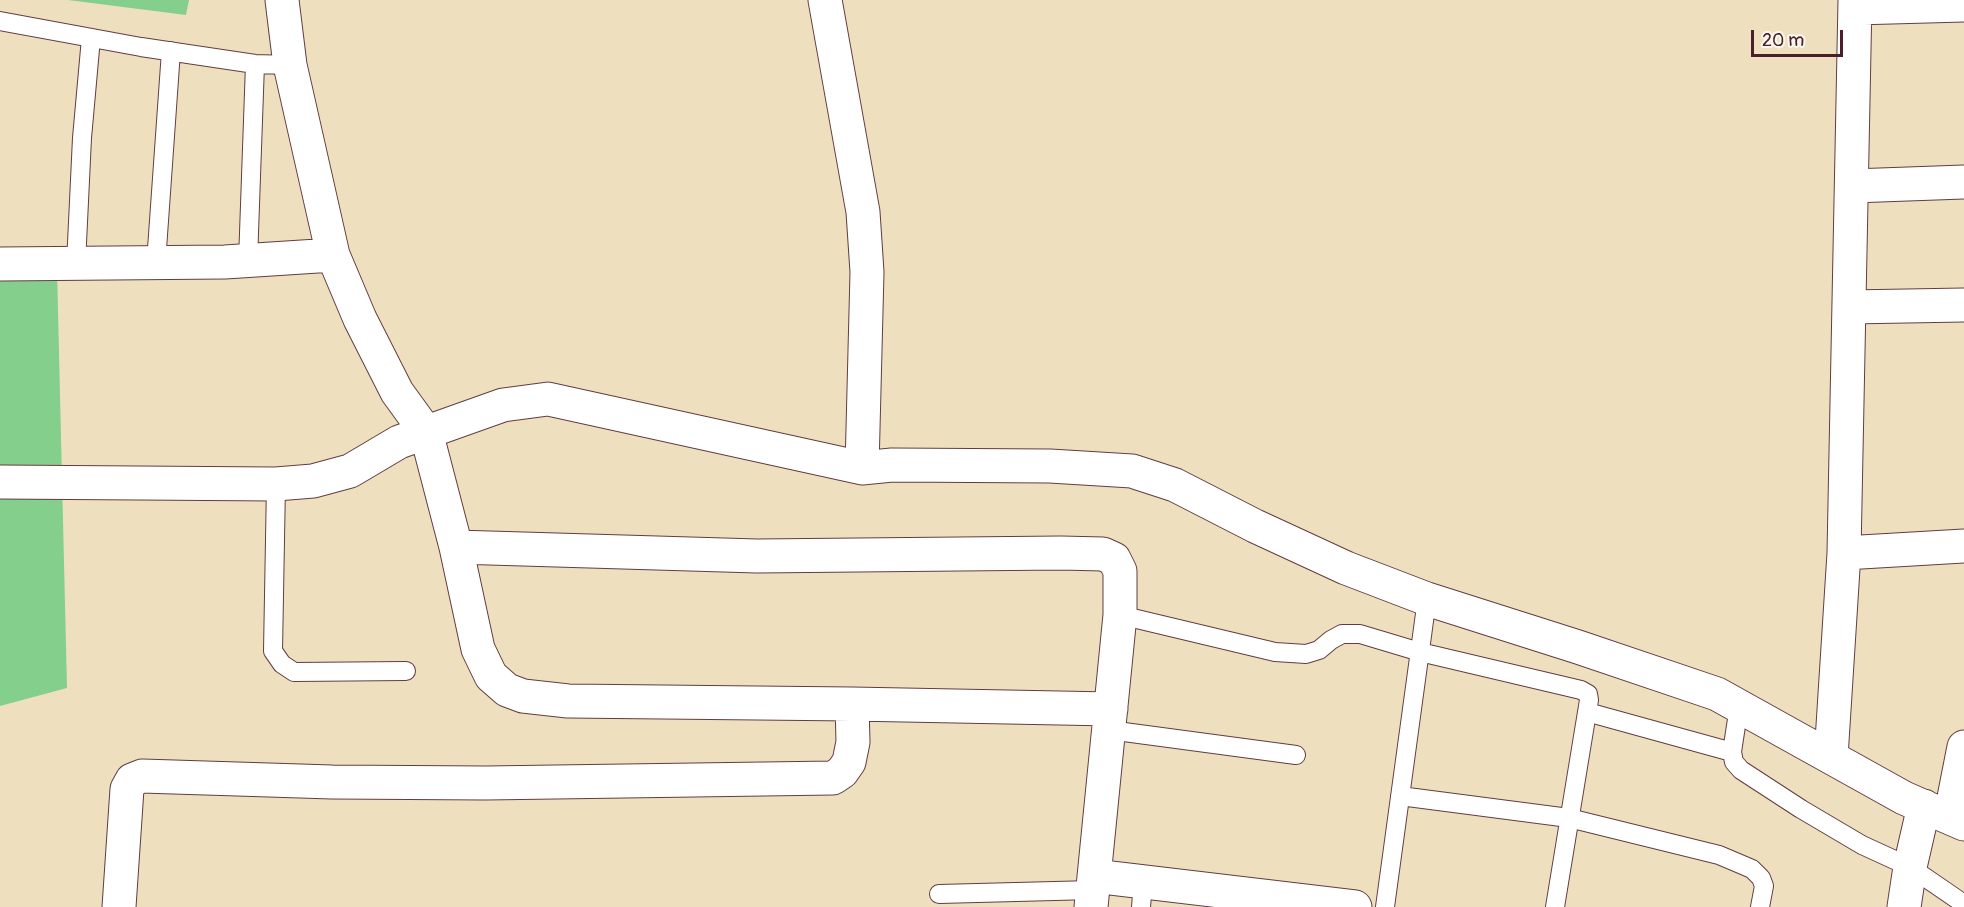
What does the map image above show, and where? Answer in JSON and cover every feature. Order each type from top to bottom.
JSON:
[{"type":"street","points":[[282,0],[290,65],[333,255],[360,320],[397,392],[426,432],[456,547],[478,649],[491,676],[507,690],[524,696],[567,701],[852,704],[1110,719]]},
{"type":"street","points":[[825,0],[863,212],[867,272],[862,468]]},
{"type":"street","points":[[1831,757],[1844,553],[1855,4],[1964,5]]},
{"type":"street","points":[[1852,186],[1964,182]]},
{"type":"street","points":[[0,264],[248,261],[333,255]]},
{"type":"street","points":[[1849,307],[1964,305]]},
{"type":"street","points":[[0,482],[276,484],[313,481],[350,471],[399,442],[503,405],[548,399],[862,468],[892,465],[1050,466],[1132,471],[1175,485],[1255,526],[1346,568],[1427,599],[1717,694],[1904,798],[1946,816]]},
{"type":"street","points":[[1844,553],[1964,546]]},
{"type":"street","points":[[456,547],[757,556],[1103,554],[1114,559],[1120,571],[1120,615],[1093,891],[1355,907]]},
{"type":"street","points":[[119,907],[127,789],[132,780],[142,776],[332,782],[463,783],[833,778],[842,772],[849,762],[853,742],[852,704]]},
{"type":"street","points":[[1904,907],[1910,867],[1946,816],[1964,747]]},
{"type":"lane","points":[[0,21],[255,64],[290,65]]},
{"type":"lane","points":[[76,264],[82,138],[91,38]]},
{"type":"lane","points":[[156,263],[171,51]]},
{"type":"lane","points":[[248,261],[255,64]]},
{"type":"lane","points":[[276,484],[273,651],[282,664],[294,672],[406,671]]},
{"type":"lane","points":[[1385,907],[1427,599]]},
{"type":"lane","points":[[1120,615],[1275,652],[1306,654],[1319,650],[1342,634],[1360,634],[1581,690],[1588,694],[1589,700],[1554,907]]},
{"type":"lane","points":[[1739,706],[1732,752],[1734,762],[1741,770],[1862,845],[1910,867],[1964,904]]},
{"type":"lane","points":[[1587,712],[1732,752]]},
{"type":"lane","points":[[1110,719],[1296,755]]},
{"type":"lane","points":[[1400,796],[1569,818],[1719,855],[1752,869],[1761,878],[1764,886],[1760,907]]},
{"type":"lane","points":[[939,894],[1093,891]]},
{"type":"green space","points":[[68,0],[189,0],[186,15]]},
{"type":"green space","points":[[0,265],[57,269],[67,688],[0,706]]}]
